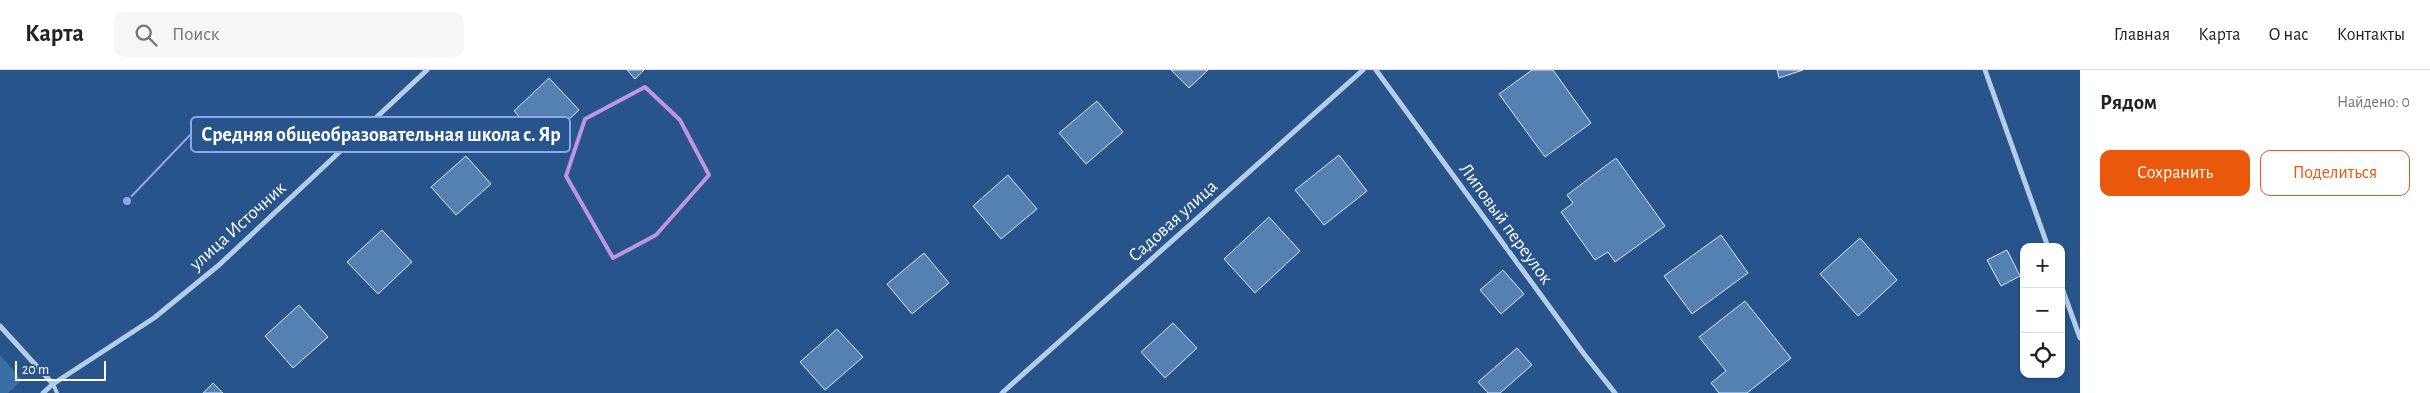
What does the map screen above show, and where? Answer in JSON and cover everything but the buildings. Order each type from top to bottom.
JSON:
[{"type":"street","name":"улица Источник","points":[[43,393],[53,384],[154,318],[219,264],[427,70]]},
{"type":"street","name":"Садовая улица","points":[[1002,393],[1362,70]]},
{"type":"street","name":"Липовый переулок","points":[[1376,70],[1578,346],[1615,393]]},
{"type":"street","points":[[1985,70],[2047,243]]},
{"type":"street","points":[[2062,288],[2080,338]]},
{"type":"street","points":[[0,326],[53,384]]},
{"type":"lane","points":[[53,384],[57,393]]},
{"type":"highlighted area","points":[[645,87],[680,120],[709,175],[656,235],[613,258],[566,176],[585,119]]},
{"type":"shaded area","points":[[0,355],[22,380],[8,393],[0,393]]},
{"type":"place","name":"Средняя общеобразовательная школа с. Яр","points":[[127,201]]}]
